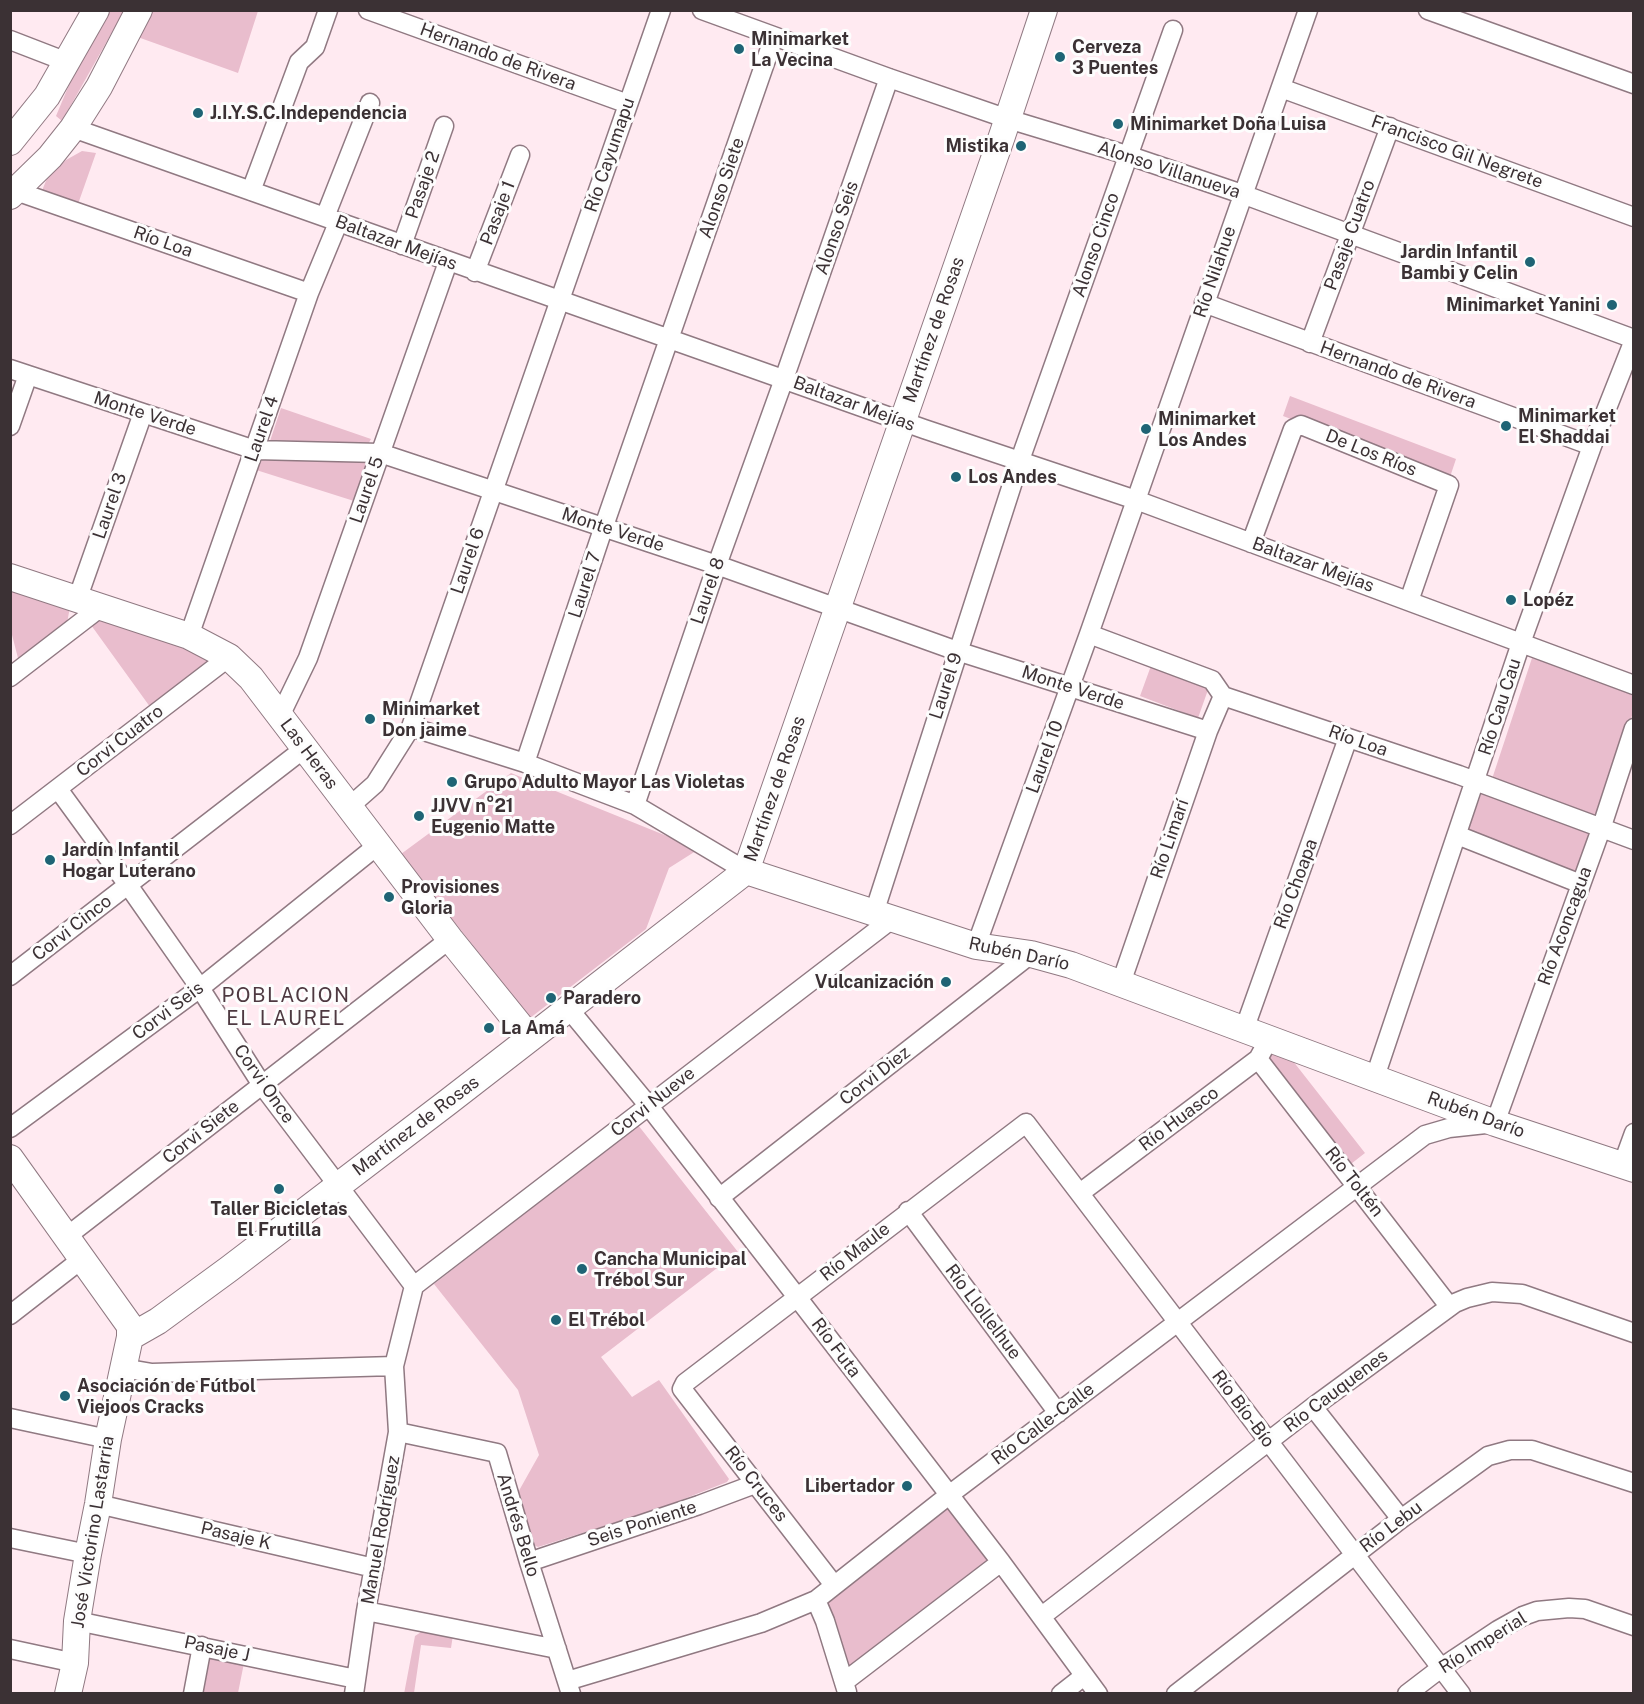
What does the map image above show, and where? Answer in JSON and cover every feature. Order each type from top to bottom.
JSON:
[{"type":"street","points":[[10,142],[47,96],[96,10]]},
{"type":"street","points":[[13,193],[50,158],[73,128],[99,87],[140,10]]},
{"type":"street","points":[[251,191],[299,62],[315,47],[328,10]]},
{"type":"street","name":"Hernando de Rivera","points":[[368,10],[628,104]]},
{"type":"street","name":"Río Cayumapu","points":[[560,300],[661,10]]},
{"type":"street","name":"Alonso Villanueva","points":[[702,10],[1008,119],[1127,155],[1242,194],[1634,339]]},
{"type":"street","name":"Martínez de Rosas","points":[[130,1337],[158,1321],[338,1185],[746,871],[1044,10]]},
{"type":"street","name":"Río Nilahue","points":[[1136,500],[1308,10]]},
{"type":"street","points":[[1428,10],[1634,84]]},
{"type":"street","name":"Alonso Cinco","points":[[1020,460],[1173,30]]},
{"type":"street","name":"Alonso Siete","points":[[669,339],[774,37]]},
{"type":"street","points":[[10,40],[67,62]]},
{"type":"street","name":"Alonso Seis","points":[[784,378],[889,78]]},
{"type":"street","name":"Francisco Gil Negrete","points":[[1281,88],[1634,217]]},
{"type":"street","name":"Laurel 4","points":[[189,636],[309,293],[370,103]]},
{"type":"street","name":"Pasaje 2","points":[[402,245],[444,126]]},
{"type":"street","name":"Pasaje Cuatro","points":[[1310,343],[1390,127]]},
{"type":"street","name":"Baltazar Mejías","points":[[73,128],[475,272],[1136,500],[1634,685]]},
{"type":"street","name":"Pasaje 1","points":[[475,272],[520,155]]},
{"type":"street","name":"Río Loa","points":[[13,193],[309,293]]},
{"type":"street","name":"Laurel 5","points":[[280,716],[308,658],[448,262]]},
{"type":"street","name":"Laurel 6","points":[[350,807],[375,784],[411,726],[560,300]]},
{"type":"street","name":"Hernando de Rivera","points":[[1204,303],[1592,446]]},
{"type":"street","name":"Laurel 7","points":[[525,763],[669,339]]},
{"type":"street","name":"Río Cau Cau","points":[[1375,1077],[1521,643],[1592,446],[1634,339]]},
{"type":"street","points":[[10,426],[19,372]]},
{"type":"street","name":"Monte Verde","points":[[19,372],[255,450],[380,453],[604,526],[957,651],[1208,731]]},
{"type":"street","name":"Laurel 8","points":[[635,805],[784,378]]},
{"type":"street","name":"Laurel 3","points":[[77,600],[142,413]]},
{"type":"street","name":"De Los Ríos","points":[[1251,543],[1293,429],[1301,425],[1449,485],[1409,601]]},
{"type":"street","name":"Laurel 9","points":[[883,916],[957,651],[1020,460]]},
{"type":"street","name":"Laurel 10","points":[[976,946],[1136,500]]},
{"type":"street","name":"Las Heras","points":[[10,577],[189,636],[229,657],[251,678],[450,939],[530,1038]]},
{"type":"street","points":[[10,677],[101,607]]},
{"type":"street","name":"Río Loa","points":[[1089,634],[1212,680],[1223,696],[1475,782],[1634,840]]},
{"type":"street","name":"Corvi Cuatro","points":[[10,825],[229,657]]},
{"type":"street","name":"Río Limarí","points":[[1120,983],[1208,731],[1223,696]]},
{"type":"street","name":"Rubén Darío","points":[[411,726],[525,763],[635,805],[746,871],[976,946],[1031,954],[1071,964],[1244,1030],[1264,1048],[1375,1077],[1495,1123],[1628,1167]]},
{"type":"street","name":"Río Aconcagua","points":[[1495,1123],[1601,829],[1634,728]]},
{"type":"street","name":"Río Choapa","points":[[1244,1030],[1348,738]]},
{"type":"street","name":"Corvi Cinco","points":[[10,976],[305,748]]},
{"type":"street","name":"Corvi Once","points":[[58,789],[200,988],[262,1085],[414,1286]]},
{"type":"street","points":[[1457,835],[1581,884]]},
{"type":"street","name":"Corvi Seis","points":[[10,1128],[200,988],[378,845]]},
{"type":"street","name":"Corvi Nueve","points":[[414,1286],[648,1105],[883,916]]},
{"type":"street","name":"Corvi Siete","points":[[66,1237],[450,939]]},
{"type":"street","name":"Corvi Diez","points":[[719,1198],[1031,954]]},
{"type":"street","name":"Río Futa","points":[[568,1008],[648,1105],[797,1297],[1042,1616],[1098,1694]]},
{"type":"street","name":"Río Toltén","points":[[1264,1048],[1358,1186],[1449,1306]]},
{"type":"street","name":"Río Huasco","points":[[1080,1193],[1264,1048]]},
{"type":"street","name":"Río Calle-Calle","points":[[569,1688],[761,1623],[816,1600],[949,1495],[1425,1135],[1449,1128],[1495,1123]]},
{"type":"street","name":"Río Bío-Bío","points":[[1026,1124],[1461,1694]]},
{"type":"street","name":"Río Maule","points":[[685,1383],[908,1211],[1026,1124]]},
{"type":"street","points":[[1628,1167],[1634,1134]]},
{"type":"street","points":[[13,1168],[125,1317],[130,1326],[130,1337]]},
{"type":"street","name":"Río Llollelhue","points":[[908,1211],[1058,1413]]},
{"type":"street","points":[[10,1315],[82,1259]]},
{"type":"street","name":"Manuel Rodríguez","points":[[355,1686],[398,1432],[394,1366],[414,1286]]},
{"type":"street","name":"Río Cauquenes","points":[[1042,1616],[1313,1407],[1449,1306],[1479,1294],[1507,1292],[1522,1294],[1634,1333]]},
{"type":"street","name":"José Victorino Lastarria","points":[[68,1694],[75,1663],[77,1621],[88,1554],[108,1439],[130,1337]]},
{"type":"street","points":[[123,1368],[152,1373],[394,1366]]},
{"type":"street","name":"Río Cruces","points":[[685,1383],[682,1389],[834,1585]]},
{"type":"street","points":[[1313,1407],[1401,1519]]},
{"type":"street","points":[[10,1419],[108,1439]]},
{"type":"street","name":"Andrés Bello","points":[[398,1432],[497,1453],[569,1688]]},
{"type":"street","name":"Río Lebu","points":[[1176,1694],[1401,1519],[1488,1456],[1510,1450],[1543,1452],[1634,1483]]},
{"type":"street","name":"Seis Poniente","points":[[529,1562],[755,1484]]},
{"type":"street","name":"Pasaje K","points":[[98,1504],[374,1568]]},
{"type":"street","points":[[10,1538],[88,1554]]},
{"type":"street","points":[[816,1600],[846,1688],[1001,1562]]},
{"type":"street","name":"Río Imperial","points":[[1407,1694],[1441,1668],[1510,1622],[1537,1611],[1561,1608],[1585,1609],[1634,1626]]},
{"type":"street","points":[[366,1611],[557,1649]]},
{"type":"street","name":"Pasaje J","points":[[77,1621],[202,1646],[355,1686]]},
{"type":"street","points":[[193,1694],[202,1646]]},
{"type":"street","points":[[10,1649],[75,1663]]},
{"type":"street","points":[[1061,1694],[1084,1676]]},
{"type":"shaded area","points":[[107,11],[124,11],[62,121],[56,116],[79,61]]},
{"type":"shaded area","points":[[146,11],[258,11],[238,73],[132,35]]},
{"type":"shaded area","points":[[82,151],[96,153],[78,204],[41,193],[48,176],[66,160]]},
{"type":"shaded area","points":[[1290,396],[1456,459],[1449,480],[1283,416]]},
{"type":"shaded area","points":[[281,408],[371,439],[367,446],[269,444]]},
{"type":"shaded area","points":[[263,456],[367,462],[354,501],[253,469]]},
{"type":"shaded area","points":[[10,583],[70,607],[67,623],[19,662],[11,631]]},
{"type":"shaded area","points":[[100,617],[209,658],[208,668],[153,711],[91,625]]},
{"type":"shaded area","points":[[1532,658],[1633,690],[1633,713],[1594,819],[1491,782]]},
{"type":"shaded area","points":[[1152,663],[1209,687],[1198,718],[1140,696]]},
{"type":"shaded area","points":[[511,773],[699,849],[669,868],[646,929],[530,1018],[401,854]]},
{"type":"shaded area","points":[[1482,792],[1592,833],[1574,885],[1463,844]]},
{"type":"shaded area","points":[[1282,1047],[1365,1153],[1347,1167],[1264,1061]]},
{"type":"shaded area","name":"El Trébol","points":[[638,1125],[738,1252],[601,1357],[632,1397],[659,1380],[729,1479],[727,1482],[661,1508],[538,1547],[531,1544],[516,1496],[539,1455],[518,1390],[434,1284]]},
{"type":"shaded area","points":[[951,1505],[992,1561],[846,1671],[825,1605]]},
{"type":"shaded area","points":[[424,1630],[453,1635],[451,1648],[421,1645],[414,1693],[404,1694],[415,1636]]},
{"type":"shaded area","points":[[211,1656],[244,1663],[238,1693],[199,1694],[206,1660]]},
{"type":"place","name":"Minimarket La Vecina","points":[[739,49]]},
{"type":"place","name":"Cerveza 3 Puentes","points":[[1060,57]]},
{"type":"place","name":"J.I.Y.S.C.Independencia","points":[[198,113]]},
{"type":"place","name":"Minimarket Doña Luisa","points":[[1118,124]]},
{"type":"place","name":"Mistika","points":[[1021,146]]},
{"type":"place","name":"Jardin Infantil Bambi y Celin","points":[[1530,262]]},
{"type":"place","name":"Minimarket Yanini","points":[[1612,305]]},
{"type":"place","name":"Minimarket El Shaddai","points":[[1506,426]]},
{"type":"place","name":"Minimarket Los Andes","points":[[1146,429]]},
{"type":"place","name":"Los Andes","points":[[956,477]]},
{"type":"place","name":"Lopéz","points":[[1511,600]]},
{"type":"place","name":"Minimarket Don jaime","points":[[370,719]]},
{"type":"place","name":"Grupo Adulto Mayor Las Violetas","points":[[452,782]]},
{"type":"place","name":"JJVV n°21 Eugenio Matte","points":[[419,816]]},
{"type":"place","name":"Jardín Infantil Hogar Luterano","points":[[50,860]]},
{"type":"place","name":"Provisiones Gloria","points":[[389,897]]},
{"type":"place","name":"Vulcanización","points":[[946,982]]},
{"type":"place","name":"Paradero","points":[[551,998]]},
{"type":"place","name":"La Amá","points":[[489,1028]]},
{"type":"place","name":"Taller Bicicletas El Frutilla","points":[[279,1189]]},
{"type":"place","name":"Cancha Municipal Trébol Sur","points":[[582,1269]]},
{"type":"place","name":"El Trébol","points":[[556,1320]]},
{"type":"place","name":"Asociación de Fútbol Viejoos Cracks","points":[[65,1396]]},
{"type":"place","name":"Libertador","points":[[907,1486]]},
{"type":"district","name":"POBLACION EL LAUREL","points":[[286,1008]]}]
